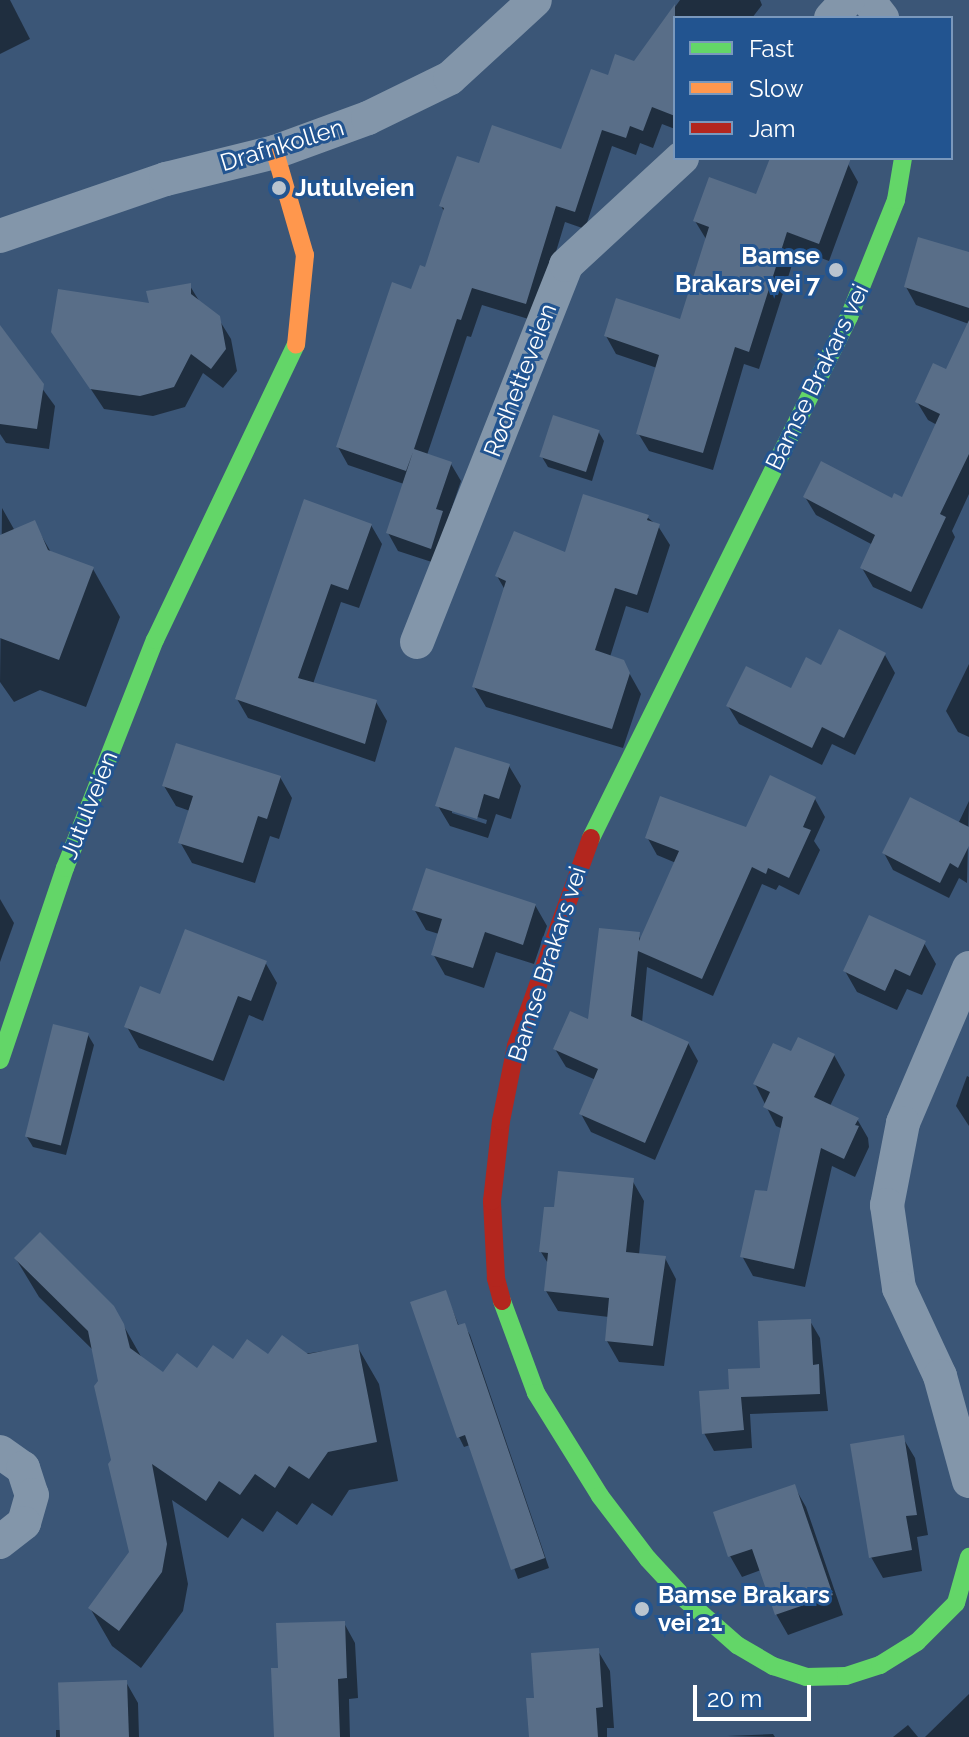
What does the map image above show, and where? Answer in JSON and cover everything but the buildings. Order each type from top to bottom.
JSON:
[{"type":"street","name":"Drafnkollen","points":[[0,236],[166,179],[275,152],[368,118],[450,78],[535,0]]},
{"type":"street","points":[[833,16],[848,0]]},
{"type":"street","points":[[868,0],[880,16]]},
{"type":"street","name":"Jutulveien","points":[[0,1060],[65,868],[155,640],[295,353],[305,255],[275,152]]},
{"type":"street","name":"Rødhetteveien","points":[[417,642],[566,265],[680,160]]},
{"type":"street","name":"Bamse Brakars vei","points":[[903,160],[896,200],[849,317],[580,860],[516,1046],[501,1121],[492,1201],[496,1278],[510,1330],[536,1393],[600,1496],[658,1570],[737,1645],[773,1666],[806,1677],[846,1676],[880,1665],[917,1642],[956,1603],[969,1557]]},
{"type":"street","points":[[969,968],[903,1123],[887,1205],[899,1288],[940,1376],[969,1481]]},
{"type":"street","points":[[0,1452],[23,1468],[32,1495],[24,1523],[0,1542]]},
{"type":"traffic: fast","points":[[591,838],[849,317],[896,200],[903,160]]},
{"type":"traffic: fast","points":[[0,1060],[65,868],[155,640],[296,345]]},
{"type":"traffic: fast","points":[[502,1301],[536,1393],[600,1496],[648,1559],[687,1601],[737,1645],[773,1666],[806,1677],[846,1676],[880,1665],[917,1642],[956,1603],[969,1557]]},
{"type":"traffic: slow","points":[[275,152],[305,255],[296,345]]},
{"type":"traffic: jam","points":[[502,1301],[496,1278],[492,1201],[501,1121],[516,1046],[591,838]]},
{"type":"place","name":"Jutulveien","points":[[279,188]]},
{"type":"place","name":"Bamse Brakars vei 7","points":[[836,270]]},
{"type":"place","name":"Bamse Brakars vei 21","points":[[642,1609]]}]
